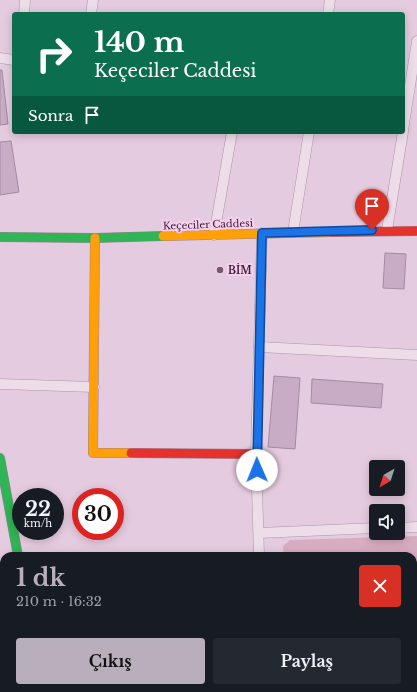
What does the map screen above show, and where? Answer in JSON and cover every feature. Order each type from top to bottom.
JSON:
[{"type":"street","points":[[24,12],[26,0]]},
{"type":"street","points":[[91,12],[93,0]]},
{"type":"street","points":[[328,12],[329,0]]},
{"type":"street","points":[[405,118],[417,41]]},
{"type":"street","points":[[0,58],[12,60]]},
{"type":"street","points":[[214,235],[232,134]]},
{"type":"street","points":[[293,232],[309,134]]},
{"type":"street","points":[[387,230],[403,134]]},
{"type":"street","points":[[0,228],[12,236]]},
{"type":"street","name":"Keçeciler Caddesi","points":[[0,237],[95,238],[293,232],[387,230],[417,231]]},
{"type":"street","points":[[260,552],[256,454],[262,233]]},
{"type":"street","points":[[0,240],[12,236]]},
{"type":"street","points":[[95,238],[93,453],[256,454]]},
{"type":"street","points":[[259,347],[417,355]]},
{"type":"street","points":[[0,384],[94,387]]},
{"type":"street","points":[[0,458],[17,552]]},
{"type":"street","points":[[405,528],[417,527]]},
{"type":"street","points":[[259,533],[369,528]]},
{"type":"shaded area","points":[[405,536],[417,536],[417,552],[284,552],[283,546],[290,540],[369,538],[369,540],[405,540]]},
{"type":"building","points":[[0,70],[2,70],[8,124],[0,125]]},
{"type":"building","points":[[11,141],[19,192],[0,195],[0,142]]},
{"type":"building","points":[[385,253],[406,254],[404,289],[383,288]]},
{"type":"building","points":[[274,376],[300,378],[295,449],[268,447]]},
{"type":"building","points":[[312,379],[383,384],[381,408],[311,403]]},
{"type":"traffic: fast","points":[[0,237],[95,238],[163,236]]},
{"type":"traffic: fast","points":[[0,458],[17,552]]},
{"type":"traffic: slow","points":[[163,236],[331,232]]},
{"type":"traffic: slow","points":[[95,238],[93,453],[131,453]]},
{"type":"traffic: jam","points":[[331,232],[417,231]]},
{"type":"traffic: jam","points":[[131,453],[256,454]]},
{"type":"place","name":"BİM","points":[[220,270]]},
{"type":"route","points":[[257,470],[256,439],[262,233],[372,230]]}]
